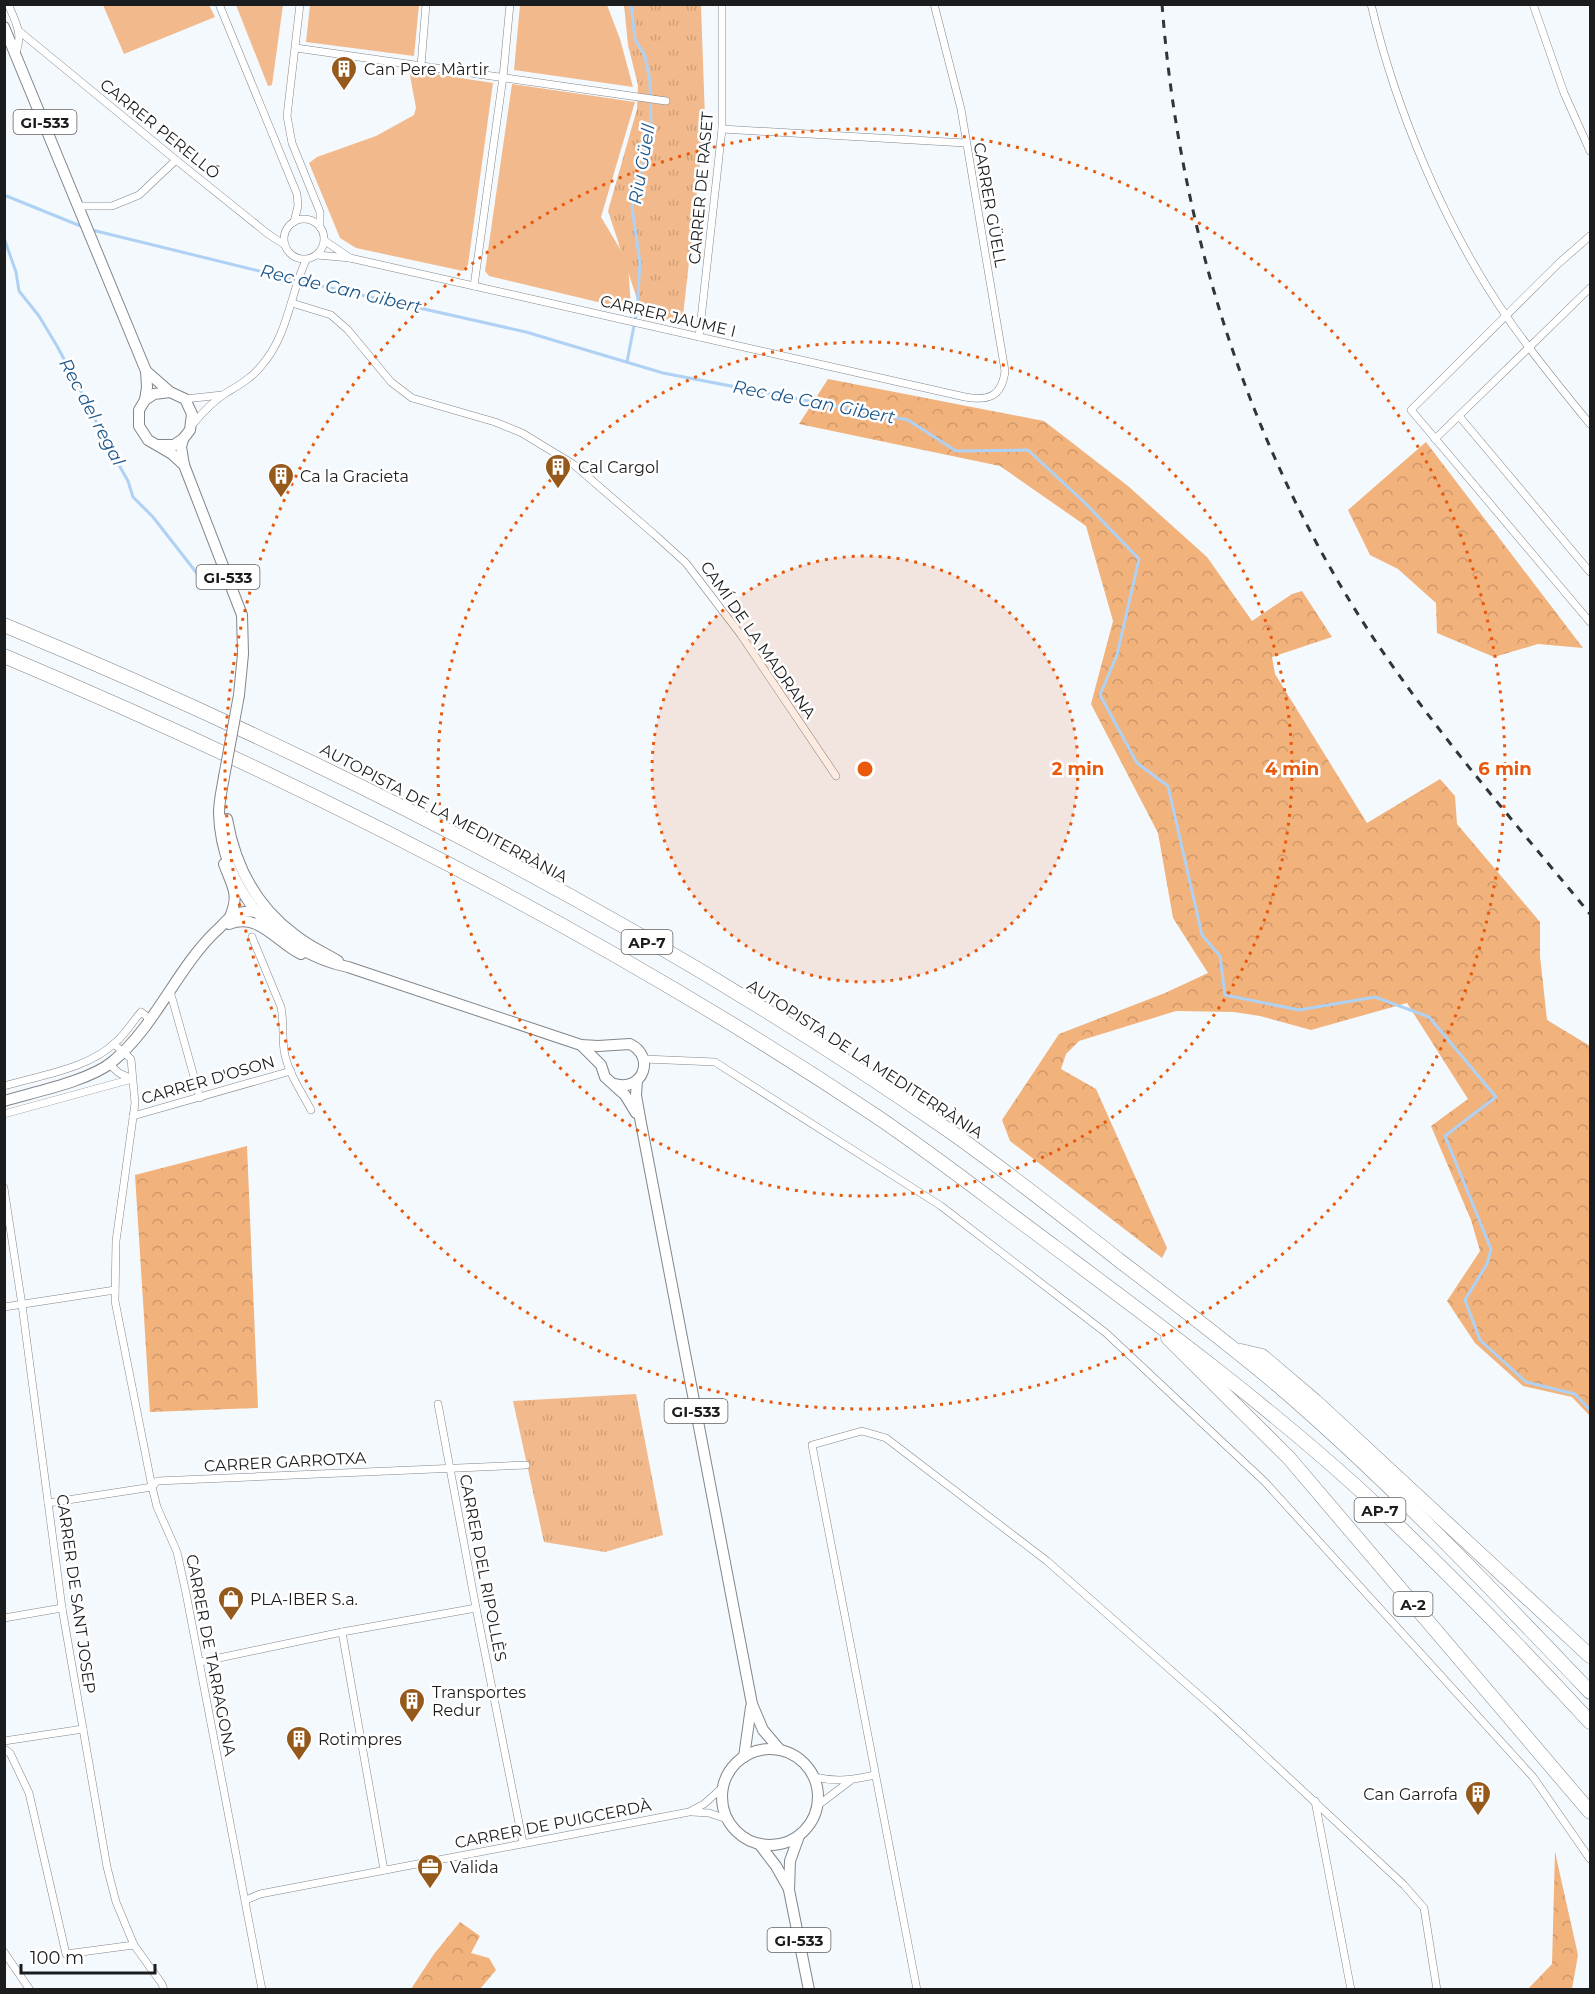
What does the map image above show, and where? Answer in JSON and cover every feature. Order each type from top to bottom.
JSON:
[{"type":"highway","name":"AUTOPISTA DE LA MEDITERRÀNIA","points":[[4,625],[98,664],[291,752],[493,856],[690,966],[847,1063],[951,1132],[1236,1350],[1332,1434],[1446,1541],[1590,1692]]},
{"type":"highway","name":"AP-7","points":[[4,656],[272,774],[489,886],[679,992],[883,1121],[1209,1361],[1357,1488],[1485,1612],[1590,1722]]},
{"type":"highway","name":"A-2","points":[[1150,1318],[1178,1351],[1232,1400],[1289,1458],[1590,1812]]},
{"type":"highway","points":[[1236,1350],[1262,1356],[1315,1401],[1590,1656]]},
{"type":"main road","name":"GI-533","points":[[4,27],[80,206],[146,371],[147,387],[145,400],[139,410],[139,426],[144,436],[172,454],[184,465]]},
{"type":"main road","name":"GI-533","points":[[146,371],[170,392],[184,399]]},
{"type":"main road","points":[[145,400],[154,394],[170,392]]},
{"type":"main road","points":[[158,445],[174,445],[183,439],[192,424],[192,414],[184,399]]},
{"type":"main road","name":"GI-533","points":[[183,439],[181,447],[184,465],[242,615],[243,654],[239,695],[219,813],[225,850],[245,897],[277,933],[327,963],[348,967],[581,1045],[630,1044],[639,1050],[644,1059],[644,1071],[638,1080],[636,1095],[752,1704],[763,1730],[780,1750],[797,1757],[804,1763],[814,1777]]},
{"type":"main road","name":"GI-533","points":[[222,789],[229,834],[243,874],[258,898],[294,934],[348,967]]},
{"type":"main road","points":[[4,1101],[77,1079],[127,1056],[136,1037],[201,948],[230,917],[235,906],[236,897],[221,854],[217,830],[219,813]]},
{"type":"main road","points":[[230,917],[256,911],[264,914],[295,940],[307,943]]},
{"type":"main road","points":[[221,927],[238,921],[256,922],[293,950],[306,957],[318,958]]},
{"type":"main road","name":"GI-533","points":[[581,1045],[602,1065],[605,1077],[625,1095],[640,1118]]},
{"type":"main road","points":[[602,1065],[605,1053],[614,1045]]},
{"type":"main road","points":[[615,1084],[627,1086],[638,1080]]},
{"type":"main road","name":"GI-533","points":[[723,1787],[735,1765],[744,1757],[752,1704]]},
{"type":"main road","points":[[744,1757],[756,1751],[780,1750]]},
{"type":"main road","points":[[814,1777],[817,1788],[817,1806]]},
{"type":"main road","points":[[723,1787],[722,1797],[727,1818]]},
{"type":"main road","name":"GI-533","points":[[809,1989],[789,1890],[790,1861],[799,1836],[809,1826],[817,1806]]},
{"type":"main road","name":"GI-533","points":[[727,1818],[740,1836],[760,1845],[777,1866],[789,1890]]},
{"type":"main road","points":[[760,1845],[780,1844],[799,1836]]},
{"type":"street","points":[[8,4],[19,31],[20,41],[16,53]]},
{"type":"street","points":[[219,4],[297,194],[298,206],[294,222],[286,230],[285,245],[296,258],[306,260],[317,255],[325,241],[320,226],[320,212],[288,129],[287,104],[300,4]]},
{"type":"street","points":[[421,66],[426,4]]},
{"type":"street","points":[[474,286],[503,77],[510,4]]},
{"type":"street","name":"CARRER DE RASET","points":[[699,337],[722,129],[722,4]]},
{"type":"street","name":"CARRER GÜELL","points":[[934,4],[961,109],[1005,371],[999,390],[981,400]]},
{"type":"street","points":[[1371,4],[1387,62],[1428,173],[1478,270],[1506,316],[1590,424]]},
{"type":"street","points":[[1533,4],[1564,93],[1590,151]]},
{"type":"street","name":"CARRER PERELLÓ","points":[[19,31],[268,234],[285,245]]},
{"type":"street","points":[[296,48],[666,100]]},
{"type":"street","points":[[722,129],[965,143]]},
{"type":"street","points":[[80,206],[112,206],[139,195],[176,159]]},
{"type":"street","points":[[294,222],[306,219],[320,226]]},
{"type":"street","points":[[1590,236],[1559,263],[1410,410],[1590,622]]},
{"type":"street","name":"CARRER JAUME I","points":[[325,241],[350,258]]},
{"type":"street","name":"CARRER JAUME I","points":[[317,255],[350,258],[981,400]]},
{"type":"street","points":[[192,424],[224,394],[253,375],[280,338],[293,299],[297,278],[296,258]]},
{"type":"street","points":[[297,278],[306,260]]},
{"type":"street","points":[[1435,439],[1590,288]]},
{"type":"street","name":"CAMÍ DE LA MADRANA","points":[[293,299],[331,315],[348,330],[391,382],[412,398],[495,422],[522,433],[573,464],[654,534],[686,563],[741,634],[836,776]]},
{"type":"street","points":[[184,399],[224,394]]},
{"type":"street","points":[[1459,416],[1590,572]]},
{"type":"street","points":[[252,937],[281,1007],[284,1018],[284,1053],[311,1110]]},
{"type":"street","points":[[170,991],[200,1098]]},
{"type":"street","points":[[4,1086],[81,1064],[98,1056],[114,1044],[141,1012],[150,1019]]},
{"type":"street","points":[[114,1044],[127,1056]]},
{"type":"street","name":"CARRER DE TARRAGONA","points":[[127,1056],[135,1103],[117,1230],[115,1301],[152,1487],[157,1507],[177,1552],[262,1989]]},
{"type":"street","points":[[644,1059],[715,1062],[941,1206],[1106,1333],[1265,1482],[1533,1777],[1590,1859]]},
{"type":"street","points":[[109,1064],[119,1073],[132,1079]]},
{"type":"street","name":"CARRER D'OSON","points":[[133,1116],[291,1071]]},
{"type":"street","points":[[4,1114],[132,1079]]},
{"type":"street","name":"CARRER DE SANT JOSEP","points":[[4,1188],[22,1305],[62,1608],[107,1867],[116,1902],[134,1945],[164,1989]]},
{"type":"street","points":[[4,1307],[115,1290]]},
{"type":"street","name":"CARRER DEL RIPOLLÈS","points":[[438,1404],[523,1843]]},
{"type":"street","points":[[917,1989],[812,1445],[862,1431],[886,1438],[1047,1561],[1216,1710],[1404,1885],[1424,1908],[1437,1989]]},
{"type":"street","name":"CARRER GARROTXA","points":[[48,1503],[152,1487],[157,1481],[526,1465]]},
{"type":"street","points":[[4,1618],[62,1608]]},
{"type":"street","points":[[200,1662],[342,1632],[476,1608]]},
{"type":"street","points":[[342,1632],[384,1870]]},
{"type":"street","points":[[4,1741],[83,1729]]},
{"type":"street","points":[[4,1749],[10,1753],[29,1793],[66,1954],[134,1945]]},
{"type":"street","points":[[814,1777],[831,1781],[875,1775]]},
{"type":"street","points":[[817,1806],[850,1780]]},
{"type":"street","name":"CARRER DE PUIGCERDÀ","points":[[689,1812],[704,1804],[723,1787]]},
{"type":"street","points":[[1315,1801],[1351,1989]]},
{"type":"street","name":"CARRER DE PUIGCERDÀ","points":[[246,1900],[260,1894],[689,1812],[709,1813],[727,1818]]},
{"type":"street","points":[[4,1952],[30,1989]]},
{"type":"green space","points":[[103,5],[209,5],[215,17],[124,54]]},
{"type":"green space","points":[[236,5],[283,5],[272,85],[268,86]]},
{"type":"green space","points":[[310,5],[419,5],[414,56],[306,42]]},
{"type":"green space","points":[[520,5],[607,5],[620,39],[633,87],[514,70]]},
{"type":"green space","points":[[624,5],[701,5],[705,119],[682,325],[641,311],[608,211],[637,109],[638,85],[628,45]]},
{"type":"green space","points":[[409,70],[493,83],[468,265],[463,271],[356,248],[340,238],[309,163],[317,157],[376,136],[414,115],[416,108]]},
{"type":"green space","points":[[512,84],[635,102],[601,217],[628,262],[631,310],[489,276],[485,271]]},
{"type":"green space","points":[[828,379],[1044,421],[1128,486],[1207,557],[1252,621],[1292,594],[1302,591],[1332,637],[1272,657],[1275,674],[1367,823],[1440,779],[1455,796],[1457,824],[1540,922],[1540,956],[1547,1020],[1590,1046],[1590,1416],[1572,1397],[1523,1386],[1475,1343],[1447,1301],[1480,1251],[1471,1220],[1431,1126],[1468,1099],[1407,1003],[1311,1030],[1260,1016],[1234,1012],[1176,1011],[1079,1041],[1066,1054],[1061,1069],[1096,1089],[1167,1248],[1162,1258],[1010,1141],[1002,1120],[1059,1034],[1165,993],[1208,973],[1173,918],[1158,833],[1091,704],[1113,621],[1086,526],[1000,466],[799,424]]},
{"type":"green space","points":[[1426,442],[1583,648],[1538,644],[1494,657],[1437,633],[1436,603],[1398,569],[1370,555],[1348,510]]},
{"type":"green space","points":[[247,1146],[258,1408],[150,1412],[135,1175]]},
{"type":"green space","points":[[636,1394],[663,1535],[605,1552],[544,1542],[513,1401]]},
{"type":"green space","points":[[1555,1852],[1578,1955],[1572,1989],[1528,1989],[1552,1964]]},
{"type":"green space","points":[[460,1922],[480,1936],[471,1953],[489,1958],[496,1970],[480,1989],[411,1989],[434,1954]]},
{"type":"waterway","name":"Riu Güell","points":[[627,362],[637,310],[640,263],[632,207],[651,128],[650,81],[645,56],[635,39],[631,4]]},
{"type":"waterway","name":"Rec de Can Gibert","points":[[4,195],[83,227]]},
{"type":"waterway","name":"Rec de Can Gibert","points":[[92,230],[304,282],[526,332],[663,373],[908,420],[956,451],[1028,450],[1084,502],[1139,559],[1117,655],[1100,695],[1137,763],[1168,786],[1202,935],[1220,956],[1225,995],[1299,1010],[1375,997],[1429,1017],[1496,1097],[1445,1136],[1491,1249],[1487,1264],[1465,1300],[1480,1340],[1526,1382],[1575,1394],[1590,1410]]},
{"type":"waterway","name":"Rec del regal","points":[[4,238],[16,272],[19,291],[39,316],[57,346],[128,481],[133,497],[153,517],[199,576]]},
{"type":"railway","points":[[1162,4],[1171,88],[1185,171],[1204,254],[1228,335],[1256,415],[1291,492],[1330,567],[1399,675],[1479,779],[1590,914]]},
{"type":"place","name":"Can Pere Màrtir","points":[[344,92]]},
{"type":"place","name":"Cal Cargol","points":[[558,490]]},
{"type":"place","name":"Ca la Gracieta","points":[[281,499]]},
{"type":"place","name":"PLA-IBER S.a.","points":[[231,1622]]},
{"type":"place","name":"Transportes Redur","points":[[412,1724]]},
{"type":"place","name":"Rotimpres","points":[[299,1762]]},
{"type":"place","name":"Can Garrofa","points":[[1478,1817]]},
{"type":"place","name":"Valida","points":[[430,1890]]}]
